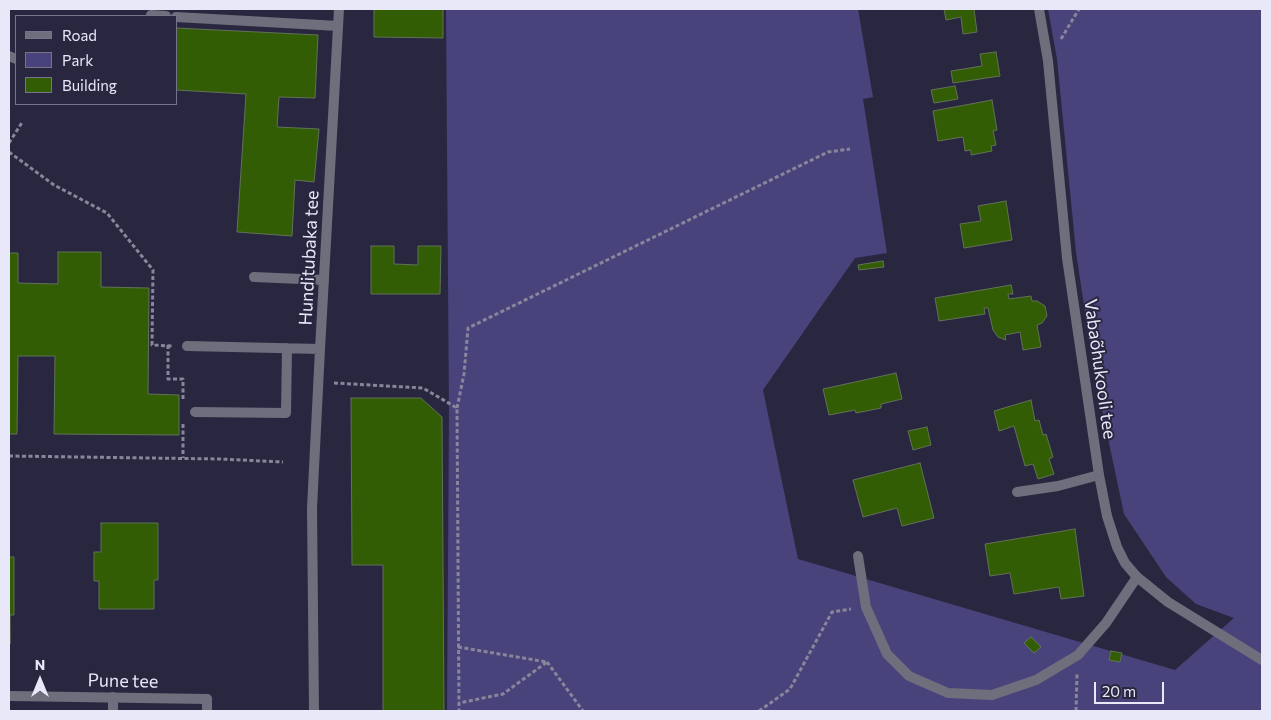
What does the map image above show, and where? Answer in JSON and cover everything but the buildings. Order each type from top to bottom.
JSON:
[{"type":"street","name":"Hunditubaka tee","points":[[314,711],[312,508],[339,9]]},
{"type":"street","name":"Vabaõhukooli tee","points":[[1039,9],[1048,61],[1067,258],[1099,475],[1107,516],[1117,547],[1125,563],[1137,577],[1168,602],[1262,660]]},
{"type":"street","points":[[178,17],[338,26]]},
{"type":"street","points":[[254,277],[324,280]]},
{"type":"street","points":[[187,346],[320,348]]},
{"type":"street","points":[[194,412],[286,413],[287,348]]},
{"type":"street","points":[[1017,492],[1058,486],[1099,475]]},
{"type":"street","points":[[858,556],[866,607],[887,654],[909,676],[948,693],[992,695],[1036,680],[1078,654],[1106,623],[1137,577]]},
{"type":"street","name":"Pune tee","points":[[9,696],[207,699],[207,711]]},
{"type":"street","points":[[113,697],[113,711]]},
{"type":"path","points":[[1048,61],[1079,9]]},
{"type":"path","points":[[9,143],[23,120]]},
{"type":"path","points":[[458,711],[456,408],[464,374],[468,328],[828,152],[850,149]]},
{"type":"path","points":[[9,152],[54,185],[107,213],[153,270],[152,345],[187,346]]},
{"type":"path","points":[[168,345],[168,379],[183,379],[183,404]]},
{"type":"path","points":[[318,382],[423,388],[456,408]]},
{"type":"path","points":[[183,421],[183,458]]},
{"type":"path","points":[[9,456],[183,458],[283,462]]},
{"type":"path","points":[[759,711],[790,689],[832,612],[866,607]]},
{"type":"path","points":[[458,647],[547,662],[583,711]]},
{"type":"path","points":[[1076,711],[1078,654]]},
{"type":"path","points":[[458,703],[503,694],[547,662]]},
{"type":"green space","points":[[446,9],[858,9],[873,97],[863,99],[887,253],[855,258],[763,390],[798,559],[1175,670],[1234,618],[1196,604],[1166,577],[1124,514],[1094,372],[1076,252],[1057,59],[1048,9],[1262,9],[1262,711],[447,711],[449,413]]}]
